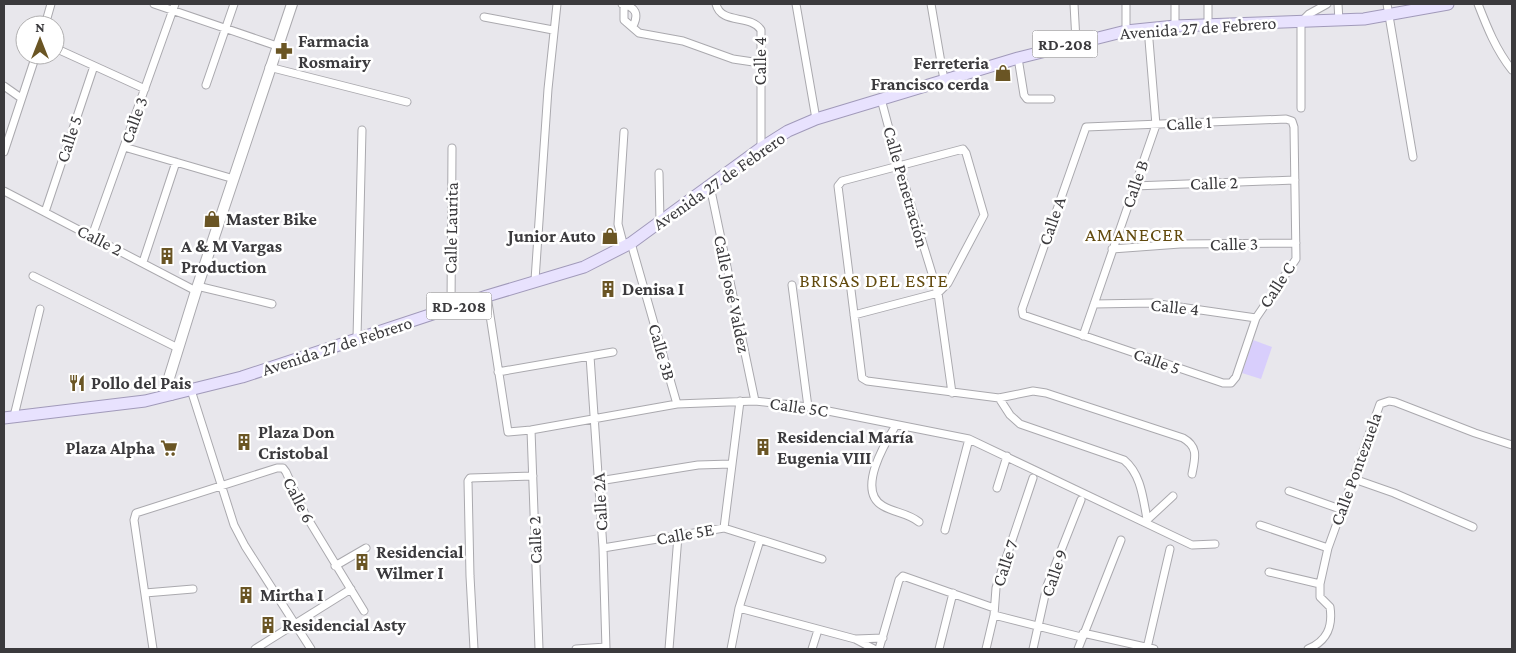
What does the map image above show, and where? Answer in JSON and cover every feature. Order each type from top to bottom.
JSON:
[{"type":"main road","points":[[171,395],[169,378],[196,288],[234,179],[269,67],[292,4]]},
{"type":"main road","name":"Avenida 27 de Febrero","points":[[9,417],[115,405],[171,395],[242,377],[356,338],[584,266],[628,245],[761,148],[788,131],[816,119],[1076,41],[1148,28],[1339,21],[1390,16],[1448,4]]},
{"type":"street","points":[[154,4],[174,7],[225,29],[277,46]]},
{"type":"street","points":[[206,85],[234,4]]},
{"type":"street","points":[[535,280],[553,30],[557,4]]},
{"type":"street","points":[[623,4],[624,20],[639,32],[683,41],[733,58],[760,63]]},
{"type":"street","points":[[623,4],[635,10],[637,15],[633,26]]},
{"type":"street","name":"Calle 4","points":[[716,4],[724,16],[759,26],[761,32],[761,148]]},
{"type":"street","points":[[796,4],[816,119]]},
{"type":"street","points":[[931,4],[944,80]]},
{"type":"street","points":[[1074,4],[1076,41]]},
{"type":"street","points":[[1126,4],[1126,31]]},
{"type":"street","points":[[1175,4],[1175,26]]},
{"type":"street","points":[[1208,4],[1208,26]]},
{"type":"street","points":[[1302,108],[1300,22],[1327,4]]},
{"type":"street","points":[[1338,4],[1339,21]]},
{"type":"street","points":[[1387,4],[1413,157]]},
{"type":"street","points":[[1478,4],[1487,28],[1504,60],[1512,70]]},
{"type":"street","name":"Calle 3","points":[[92,236],[174,7]]},
{"type":"street","points":[[484,17],[553,30]]},
{"type":"street","name":"Calle B","points":[[1083,336],[1156,125],[1148,28]]},
{"type":"street","points":[[65,53],[145,89]]},
{"type":"street","points":[[1018,58],[1024,95],[1027,99],[1051,99]]},
{"type":"street","points":[[4,152],[33,65]]},
{"type":"street","name":"Calle 5","points":[[45,212],[94,66]]},
{"type":"street","points":[[269,67],[407,102]]},
{"type":"street","points":[[4,86],[21,98]]},
{"type":"street","name":"Calle Penetración","points":[[881,99],[899,166],[938,293],[952,393]]},
{"type":"street","name":"Calle 1","points":[[1086,127],[1286,119],[1292,121]]},
{"type":"street","name":"Calle C","points":[[1231,383],[1236,377],[1256,318],[1294,264],[1296,243],[1294,127],[1292,121]]},
{"type":"street","name":"Calle A","points":[[1023,316],[1022,309],[1086,127]]},
{"type":"street","points":[[356,338],[362,130]]},
{"type":"street","name":"Calle 3B","points":[[624,132],[618,224],[628,245],[677,404]]},
{"type":"street","points":[[124,147],[234,179]]},
{"type":"street","name":"Calle Laurita","points":[[451,309],[452,148]]},
{"type":"street","points":[[854,315],[938,293],[948,283],[984,215],[965,151],[958,149],[842,181],[838,186],[854,315],[862,378],[952,393],[999,398],[1033,390],[1046,393],[1183,438],[1194,448],[1196,456],[1192,474]]},
{"type":"street","points":[[142,262],[176,162]]},
{"type":"street","points":[[659,173],[660,222]]},
{"type":"street","name":"Calle 2","points":[[1134,186],[1295,180]]},
{"type":"street","name":"Calle José Valdez","points":[[710,186],[755,401]]},
{"type":"street","name":"Calle 2","points":[[4,192],[196,288],[272,304]]},
{"type":"street","name":"Calle 3","points":[[1112,249],[1180,244],[1296,243]]},
{"type":"street","points":[[33,276],[178,348]]},
{"type":"street","points":[[792,285],[808,406]]},
{"type":"street","points":[[487,296],[498,372],[613,352]]},
{"type":"street","name":"Calle 4","points":[[1094,304],[1174,305],[1256,318]]},
{"type":"street","points":[[9,417],[40,309]]},
{"type":"street","name":"Calle 5","points":[[1023,316],[1223,383],[1231,383]]},
{"type":"street","name":"Calle 2A","points":[[590,356],[596,419],[606,648]]},
{"type":"street","name":"Calle 5C","points":[[498,372],[508,432],[531,430],[677,404],[755,401],[808,406],[970,439],[1146,521],[1192,545],[1215,544]]},
{"type":"street","points":[[191,390],[220,487],[234,525],[245,546],[311,649]]},
{"type":"street","points":[[999,398],[1020,424],[1124,460],[1134,470],[1139,481],[1146,521]]},
{"type":"street","points":[[724,528],[740,401]]},
{"type":"street","name":"Calle Pontezuela","points":[[1320,584],[1328,548],[1378,408],[1384,402],[1395,402],[1475,433],[1512,445]]},
{"type":"street","points":[[896,425],[879,453],[872,479],[873,495],[883,506],[912,517],[919,522]]},
{"type":"street","name":"Calle 2","points":[[531,430],[539,649]]},
{"type":"street","points":[[945,530],[970,439]]},
{"type":"street","points":[[997,488],[1007,456]]},
{"type":"street","points":[[599,481],[698,465],[731,464]]},
{"type":"street","name":"Calle 6","points":[[145,593],[134,520],[136,513],[277,468],[283,468],[305,514],[364,611]]},
{"type":"street","points":[[474,649],[468,481],[470,478],[533,476]]},
{"type":"street","name":"Calle 7","points":[[986,649],[994,612],[996,588],[1033,478]]},
{"type":"street","points":[[1354,479],[1472,526]]},
{"type":"street","points":[[1289,491],[1342,510]]},
{"type":"street","points":[[1146,521],[1173,496]]},
{"type":"street","name":"Calle 9","points":[[1033,649],[1047,586],[1081,500]]},
{"type":"street","points":[[1260,525],[1328,548]]},
{"type":"street","name":"Calle 5E","points":[[603,548],[724,528],[822,559]]},
{"type":"street","points":[[670,649],[678,536]]},
{"type":"street","points":[[731,649],[739,608],[760,540]]},
{"type":"street","points":[[1078,649],[1121,540]]},
{"type":"street","points":[[335,566],[366,548]]},
{"type":"street","points":[[880,649],[901,578],[906,576],[953,593],[994,612],[1039,627],[1151,648],[1170,549]]},
{"type":"street","points":[[1269,572],[1320,584],[1320,597],[1330,607],[1331,616],[1326,638],[1308,649]]},
{"type":"street","points":[[153,649],[145,593],[193,589]]},
{"type":"street","points":[[255,649],[351,589]]},
{"type":"street","points":[[939,649],[953,593]]},
{"type":"street","points":[[739,608],[855,639],[874,649]]},
{"type":"street","points":[[812,649],[818,630]]},
{"type":"street","points":[[855,639],[883,638]]},
{"type":"street","points":[[576,649],[606,648]]},
{"type":"shaded area","points":[[1253,340],[1272,347],[1261,379],[1242,373]]},
{"type":"place","name":"Farmacia Rosmairy","points":[[284,51]]},
{"type":"place","name":"Ferreteria Francisco cerda","points":[[1003,73]]},
{"type":"place","name":"Master Bike","points":[[212,219]]},
{"type":"place","name":"Junior Auto","points":[[610,236]]},
{"type":"place","name":"A & M Vargas Production","points":[[167,256]]},
{"type":"place","name":"Denisa I","points":[[608,289]]},
{"type":"place","name":"Pollo del Pais","points":[[77,383]]},
{"type":"place","name":"Plaza Don Cristobal","points":[[244,442]]},
{"type":"place","name":"Residencial María Eugenia VIII","points":[[763,447]]},
{"type":"place","name":"Plaza Alpha","points":[[169,448]]},
{"type":"place","name":"Residencial Wilmer I","points":[[362,562]]},
{"type":"place","name":"Mirtha I","points":[[246,595]]},
{"type":"place","name":"Residencial Asty","points":[[268,625]]},
{"type":"district","name":"AMANECER","points":[[1135,234]]},
{"type":"district","name":"BRISAS DEL ESTE","points":[[874,280]]}]
